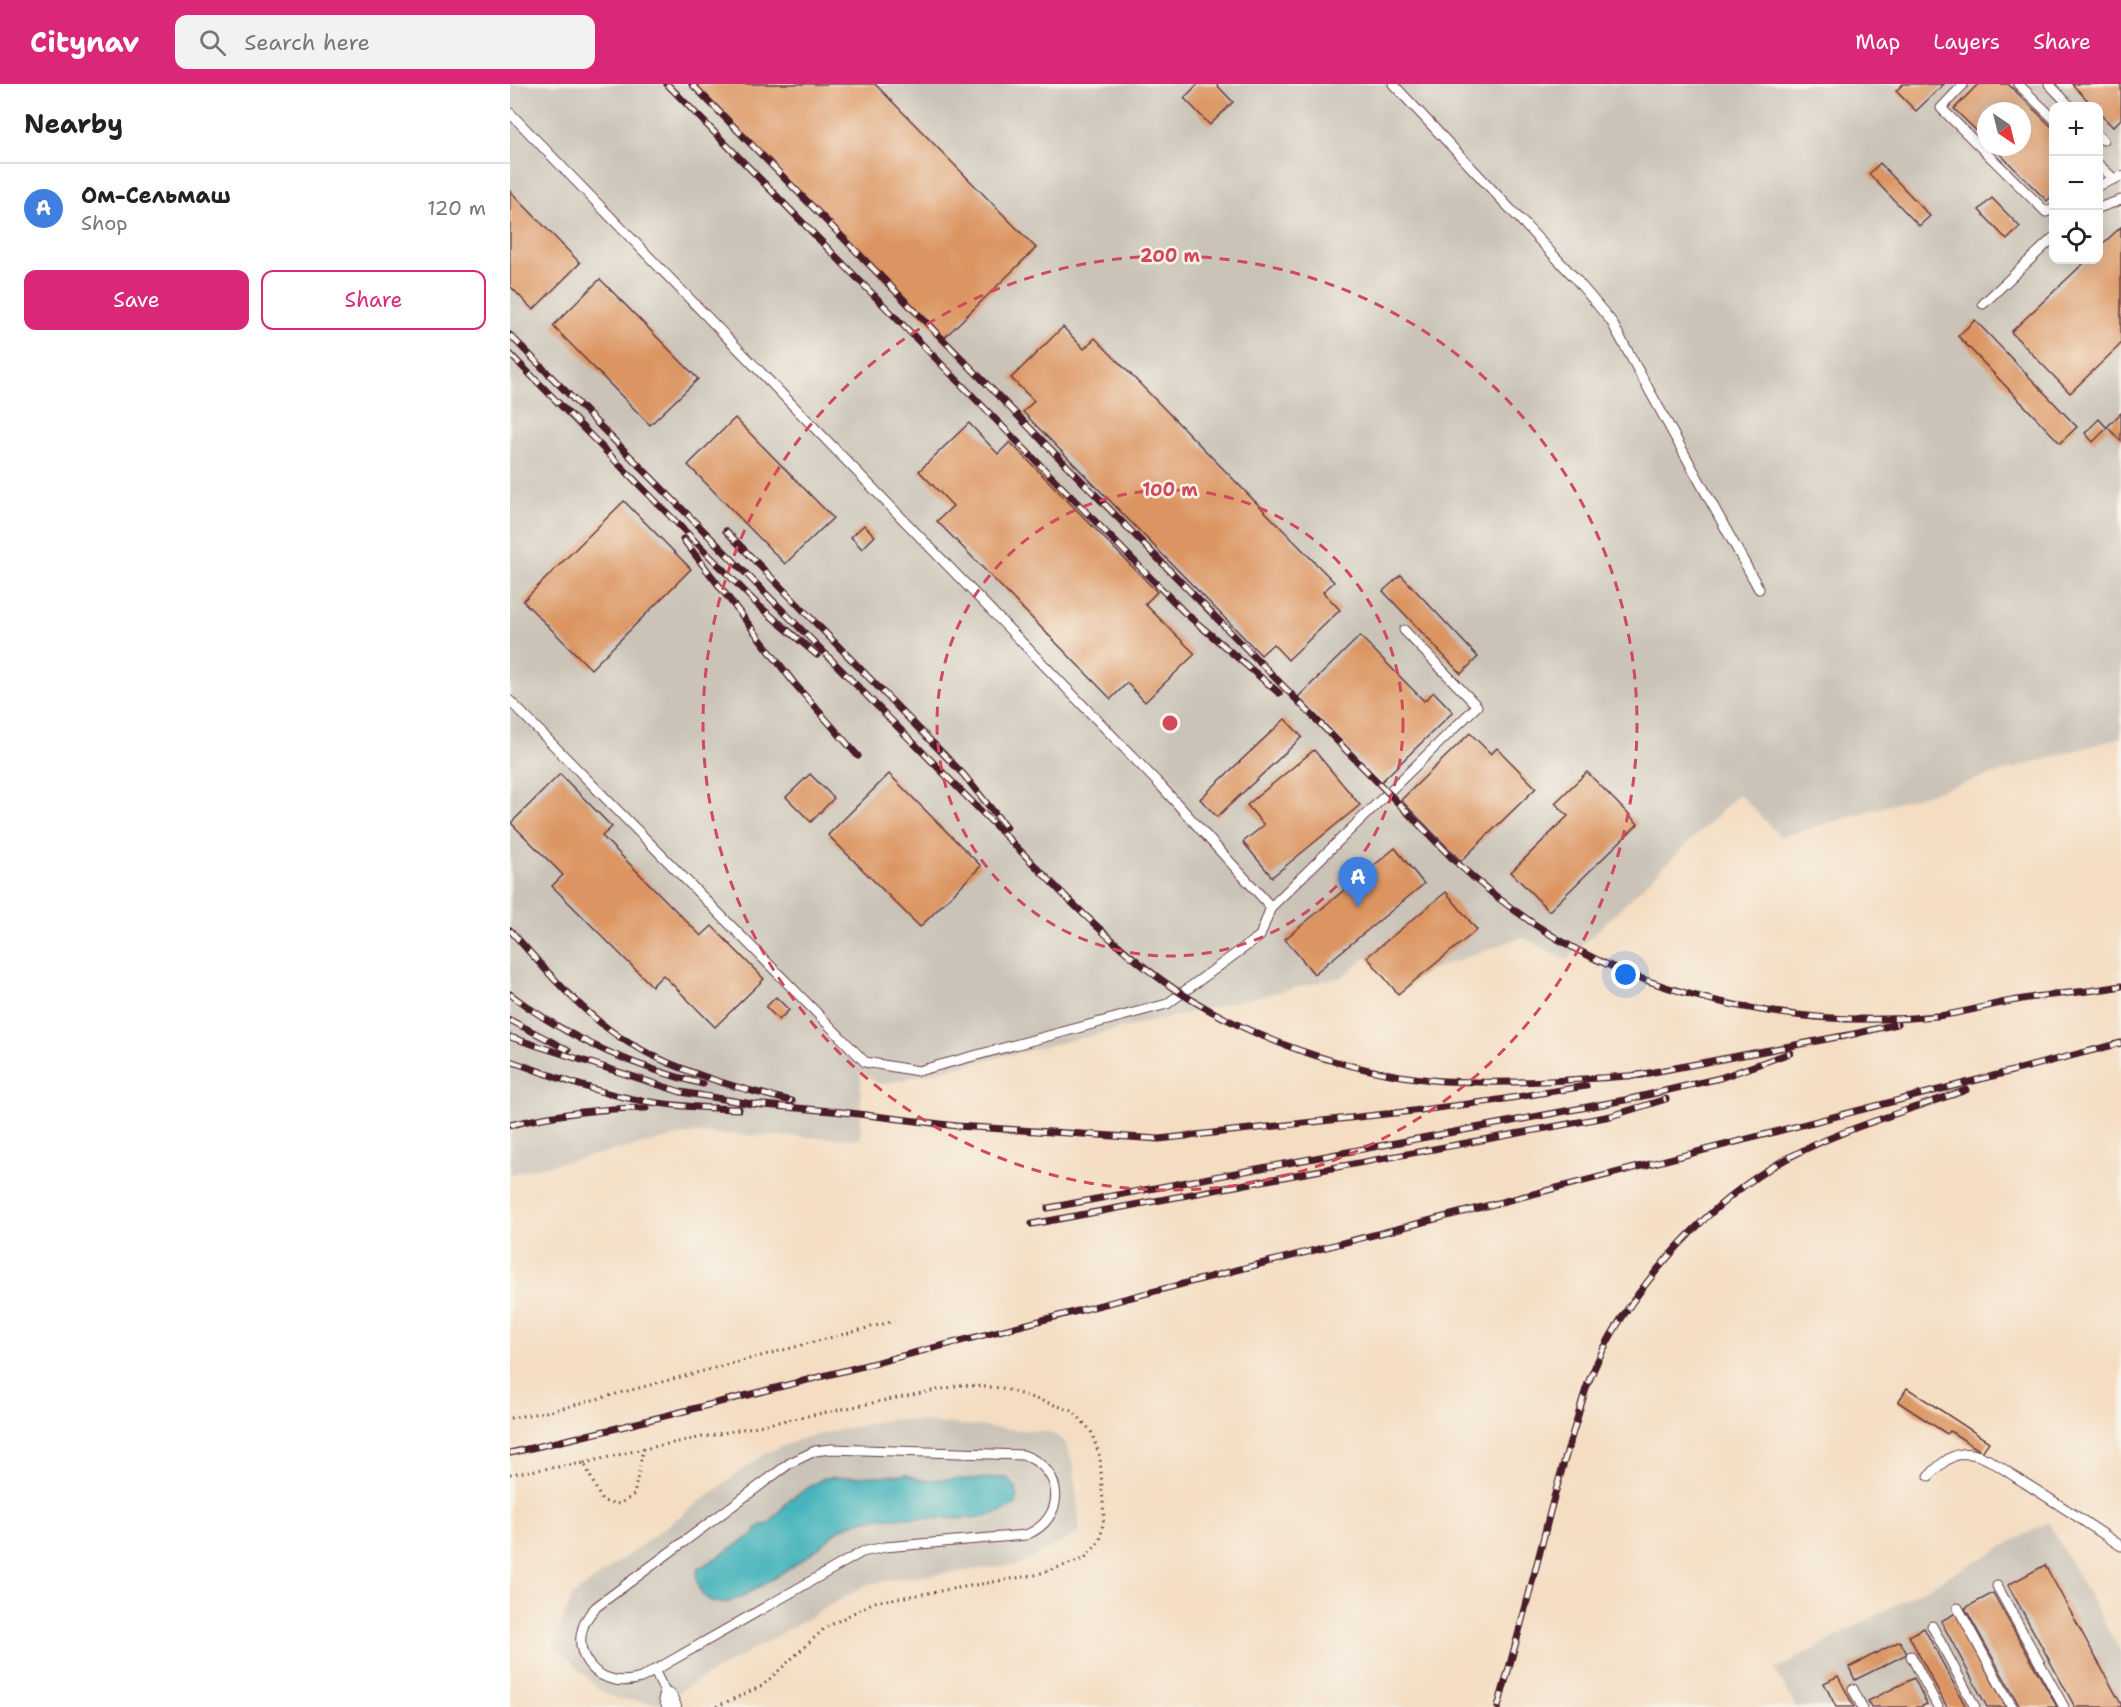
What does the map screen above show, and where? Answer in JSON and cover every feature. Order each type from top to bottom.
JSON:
[{"type":"lane","points":[[1394,84],[1575,278],[1611,321],[1759,590]]},
{"type":"lane","points":[[2018,84],[2049,114]]},
{"type":"lane","points":[[2049,84],[2066,102]]},
{"type":"lane","points":[[1963,85],[1941,108],[2046,212],[2050,210]]},
{"type":"lane","points":[[510,113],[1161,786],[1271,907]]},
{"type":"lane","points":[[2103,167],[2117,177]]},
{"type":"lane","points":[[2103,184],[2117,177]]},
{"type":"lane","points":[[2103,206],[2121,200]]},
{"type":"lane","points":[[1983,304],[2049,242]]},
{"type":"lane","points":[[510,701],[865,1062],[918,1071],[1167,1004],[1260,936],[1271,907],[1477,705],[1404,630]]},
{"type":"lane","points":[[831,1449],[1023,1455],[1041,1463],[1053,1479],[1054,1508],[1049,1517],[1035,1531],[1016,1536],[885,1547],[862,1552],[654,1670],[641,1678],[621,1682],[602,1676],[594,1670],[583,1653],[581,1643],[581,1633],[589,1614],[803,1455],[831,1449]]},
{"type":"lane","points":[[1929,1476],[1944,1461],[1958,1456],[1970,1454],[1984,1458],[2058,1503],[2121,1546]]},
{"type":"lane","points":[[1997,1586],[2064,1707]]},
{"type":"lane","points":[[1958,1608],[2012,1707]]},
{"type":"lane","points":[[1932,1626],[1975,1707]]},
{"type":"lane","points":[[1911,1656],[1938,1707]]},
{"type":"lane","points":[[654,1670],[670,1702]]},
{"type":"lane","points":[[1853,1689],[1862,1707]]},
{"type":"path","points":[[510,1419],[551,1411],[894,1321]]},
{"type":"path","points":[[510,1474],[584,1463],[962,1385],[1002,1388],[1073,1411],[1091,1431],[1100,1457],[1104,1517],[1100,1541],[1084,1559],[1035,1575],[874,1602],[825,1628],[762,1686],[715,1707]]},
{"type":"path","points":[[584,1463],[602,1501],[619,1504],[634,1496],[643,1449]]},
{"type":"shaded area","points":[[510,84],[2121,84],[2121,737],[1781,837],[1739,794],[1567,960],[1522,937],[1426,972],[1398,994],[1367,957],[1342,977],[880,1085],[861,1071],[861,1139],[693,1133],[510,1174]]},
{"type":"shaded area","points":[[892,1419],[1048,1432],[1059,1437],[1066,1444],[1074,1466],[1080,1532],[1021,1564],[866,1585],[657,1704],[618,1699],[598,1689],[554,1644],[572,1596],[766,1453],[806,1437]]},
{"type":"shaded area","points":[[2048,1522],[2121,1653],[2121,1707],[1796,1707],[1775,1670]]},
{"type":"water","points":[[906,1475],[922,1480],[1007,1478],[1016,1488],[1017,1503],[999,1512],[978,1517],[955,1519],[907,1517],[862,1521],[842,1528],[788,1569],[732,1601],[716,1603],[700,1591],[697,1580],[698,1569],[756,1533],[756,1529],[763,1524],[768,1525],[790,1499],[824,1478]]},
{"type":"building","points":[[693,84],[875,84],[1036,248],[943,339]]},
{"type":"building","points":[[1198,84],[1216,84],[1233,102],[1210,125],[1184,98]]},
{"type":"building","points":[[1903,84],[1944,84],[1916,111],[1896,91]]},
{"type":"building","points":[[1978,84],[2008,84],[2026,102],[1977,102],[1977,131],[1954,109]]},
{"type":"building","points":[[2072,84],[2121,84],[2121,119],[2113,127],[2103,117],[2103,102],[2089,102]]},
{"type":"building","points":[[2031,106],[2049,124],[2049,199],[2047,201],[2002,156],[2031,156]]},
{"type":"building","points":[[1880,163],[1930,216],[1919,226],[1869,174]]},
{"type":"building","points":[[510,191],[580,263],[533,310],[510,286]]},
{"type":"building","points":[[1992,198],[2020,227],[2007,240],[1979,210]]},
{"type":"building","points":[[2121,227],[2121,344],[2070,393],[2011,332],[2083,264],[2103,264],[2103,243]]},
{"type":"building","points":[[600,279],[698,379],[650,425],[553,326]]},
{"type":"building","points":[[1975,320],[2077,427],[2060,443],[1958,336]]},
{"type":"building","points":[[1063,327],[1084,349],[1095,338],[1334,582],[1323,592],[1340,610],[1288,660],[1273,644],[1261,655],[1023,412],[1034,401],[1011,378]]},
{"type":"building","points":[[2121,413],[2121,441],[2107,427]]},
{"type":"building","points":[[735,418],[833,518],[785,564],[688,465]]},
{"type":"building","points":[[2099,419],[2107,428],[2093,442],[2085,433]]},
{"type":"building","points":[[969,423],[998,454],[1010,442],[1157,592],[1145,604],[1195,654],[1145,702],[1127,683],[1111,699],[937,521],[953,506],[919,471]]},
{"type":"building","points":[[624,501],[691,569],[591,669],[523,601]]},
{"type":"building","points":[[864,525],[875,536],[862,549],[851,537]]},
{"type":"building","points":[[1401,575],[1478,657],[1461,674],[1383,591]]},
{"type":"building","points":[[1360,636],[1424,701],[1434,692],[1453,712],[1381,782],[1298,697]]},
{"type":"building","points":[[1285,719],[1302,737],[1217,817],[1200,799]]},
{"type":"building","points":[[1470,733],[1491,754],[1497,748],[1536,788],[1461,861],[1401,800]]},
{"type":"building","points":[[1314,750],[1360,805],[1272,877],[1243,842],[1264,825],[1247,805]]},
{"type":"building","points":[[1587,772],[1638,824],[1549,911],[1511,872],[1568,816],[1555,803]]},
{"type":"building","points":[[560,774],[612,827],[602,836],[701,936],[712,926],[764,979],[715,1027],[663,975],[652,986],[552,886],[563,875],[511,823]]},
{"type":"building","points":[[810,774],[834,798],[811,822],[786,797]]},
{"type":"building","points":[[889,774],[981,866],[920,927],[828,835]]},
{"type":"building","points":[[1395,848],[1424,884],[1314,974],[1285,939]]},
{"type":"building","points":[[1446,892],[1477,930],[1398,994],[1367,957]]},
{"type":"building","points":[[776,997],[789,1010],[779,1020],[766,1007]]},
{"type":"building","points":[[1907,1388],[1989,1442],[1982,1452],[1950,1431],[1947,1434],[1898,1402]]},
{"type":"building","points":[[2045,1565],[2121,1707],[2075,1707],[2008,1585]]},
{"type":"building","points":[[1993,1593],[2057,1707],[2020,1707],[1965,1608]]},
{"type":"building","points":[[1956,1613],[2006,1707],[1987,1707],[1941,1621]]},
{"type":"building","points":[[1924,1628],[1966,1707],[1947,1707],[1909,1636]]},
{"type":"building","points":[[1900,1641],[1907,1654],[1855,1680],[1849,1667]]},
{"type":"building","points":[[1838,1676],[1854,1707],[1836,1707],[1824,1683]]},
{"type":"building","points":[[1914,1678],[1927,1704],[1920,1707],[1871,1707],[1868,1701]]},
{"type":"railway","points":[[667,84],[1184,612],[1279,693]]},
{"type":"railway","points":[[692,84],[1455,861],[1504,902],[1543,930],[1599,961],[1644,979],[1692,995],[1790,1014],[1889,1019],[1937,1016],[2030,998],[2121,986]]},
{"type":"railway","points":[[510,335],[1068,899],[1120,947],[1176,990],[1205,1008],[1266,1038],[1332,1060],[1399,1076],[1443,1081],[1498,1082],[1642,1075]]},
{"type":"railway","points":[[510,354],[759,606],[817,655]]},
{"type":"railway","points":[[726,531],[963,774],[1006,827]]},
{"type":"railway","points":[[683,539],[794,683],[858,756]]},
{"type":"railway","points":[[510,930],[581,1006],[629,1043],[688,1071],[750,1091],[792,1101]]},
{"type":"railway","points":[[510,994],[554,1024],[602,1049],[652,1069],[703,1084]]},
{"type":"railway","points":[[510,1020],[568,1050]]},
{"type":"railway","points":[[1841,1037],[1897,1024]]},
{"type":"railway","points":[[1633,1076],[1848,1035]]},
{"type":"railway","points":[[510,1037],[681,1092],[752,1104],[957,1126],[1159,1139],[1413,1111],[1586,1086]]},
{"type":"railway","points":[[510,1453],[867,1365],[2121,1043]]},
{"type":"railway","points":[[1048,1208],[1630,1099],[1720,1078],[1790,1053]]},
{"type":"railway","points":[[510,1061],[617,1096],[686,1106],[739,1109]]},
{"type":"railway","points":[[1498,1707],[1557,1487],[1587,1386],[1605,1346],[1644,1287],[1692,1231],[1745,1185],[1772,1167],[1843,1133],[1966,1090]]},
{"type":"railway","points":[[1032,1224],[1611,1116],[1666,1099]]},
{"type":"railway","points":[[510,1125],[578,1112],[646,1108]]},
{"type":"place","name":"Ом-Сельмаш","points":[[1358,907]]}]
